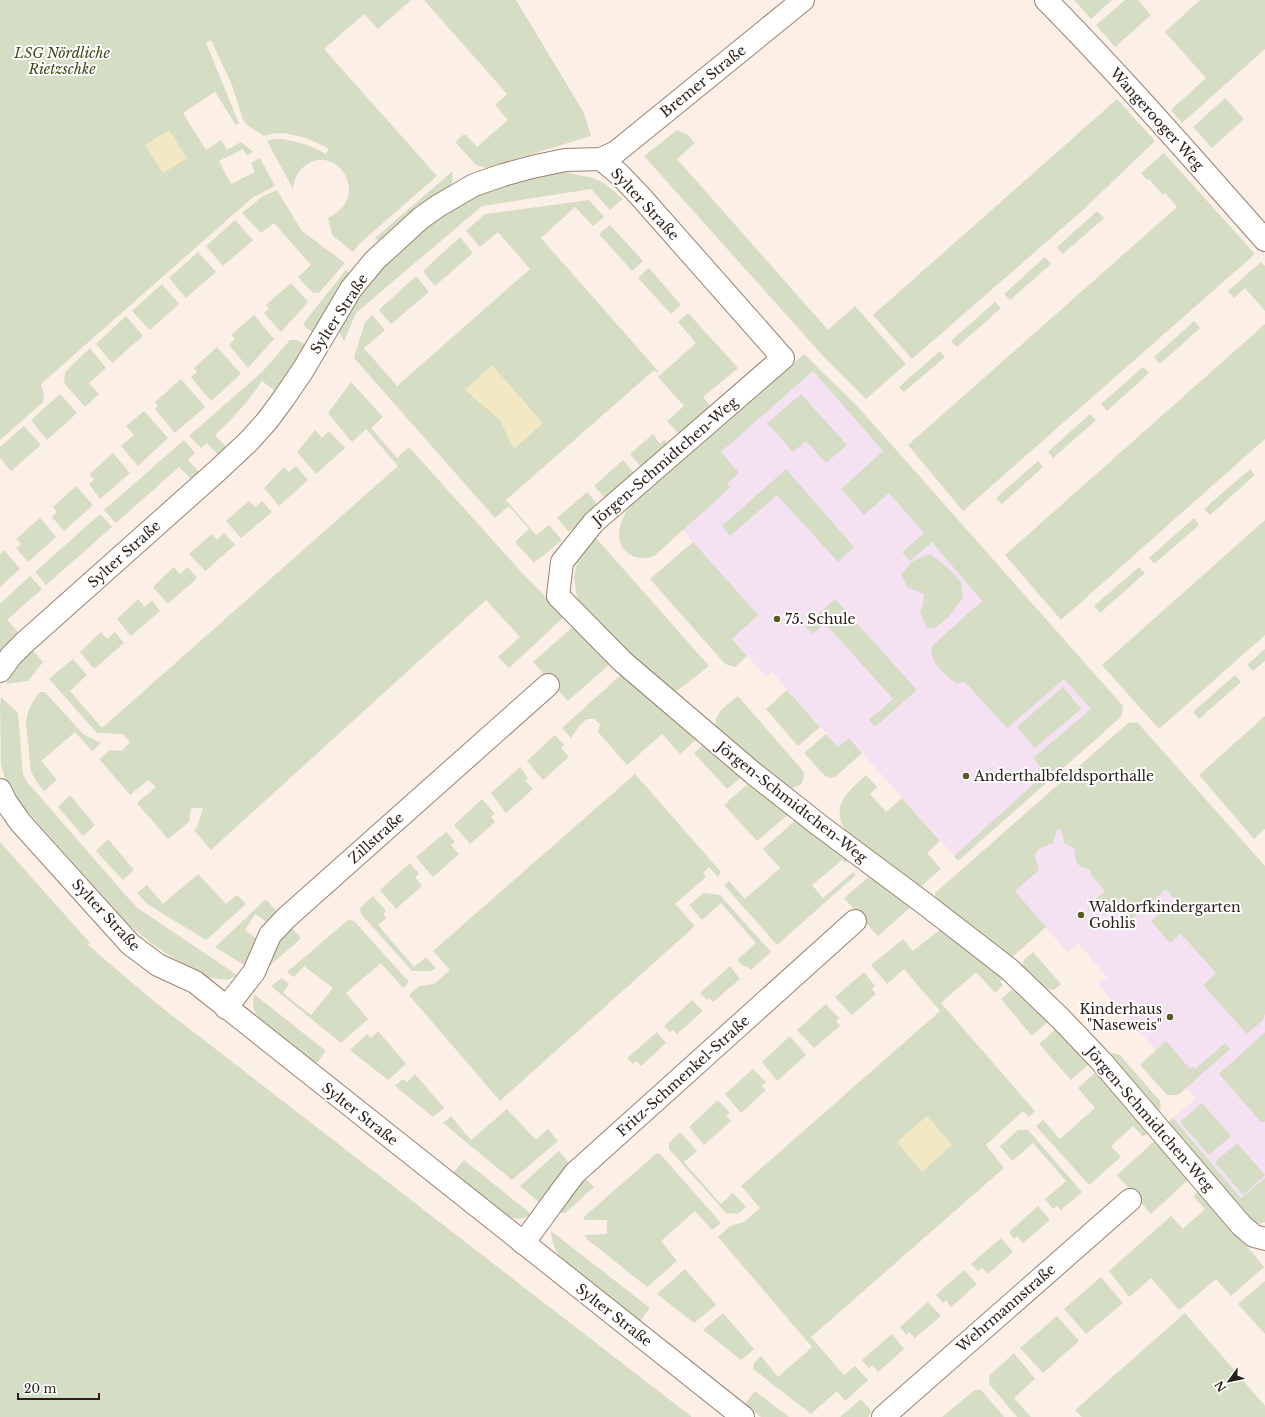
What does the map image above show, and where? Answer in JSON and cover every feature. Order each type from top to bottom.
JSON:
[{"type":"street","name":"Bremer Straße","points":[[601,159],[616,152],[628,143],[803,0]]},
{"type":"street","name":"Wangerooger Weg","points":[[1046,0],[1107,64],[1265,240]]},
{"type":"street","name":"Sylter Straße","points":[[0,671],[11,656],[24,643],[249,441],[276,410],[299,376],[351,289],[375,260],[407,230],[438,206],[474,185],[518,171],[565,160],[601,159],[620,175],[640,196],[783,358]]},
{"type":"street","name":"Jörgen-Schmidtchen-Weg","points":[[783,358],[594,522],[562,562],[558,596],[623,662],[753,773],[1009,969],[1102,1061],[1242,1226],[1254,1236],[1265,1239]]},
{"type":"street","name":"Zillstraße","points":[[226,1008],[254,972],[270,935],[286,918],[548,685]]},
{"type":"street","name":"Sylter Straße","points":[[0,790],[6,802],[20,822],[130,944],[158,965],[195,982],[743,1417]]},
{"type":"street","name":"Fritz-Schmenkel-Straße","points":[[523,1243],[575,1173],[855,921]]},
{"type":"street","name":"Wehrmannstraße","points":[[883,1417],[1130,1200]]},
{"type":"shaded area","points":[[804,360],[1117,712],[954,856],[849,738],[838,747],[772,672],[766,677],[715,619],[650,579],[693,542],[661,505]]},
{"type":"shaded area","points":[[1131,728],[1265,882],[1265,1208],[1241,1198],[1173,1118],[1196,1099],[1098,984],[1107,977],[1078,943],[1067,952],[1015,891],[967,873]]},
{"type":"green space","name":"LSG Nördliche Rietzschke","points":[[0,0],[411,0],[378,29],[364,14],[324,49],[437,176],[359,244],[353,252],[332,235],[328,218],[341,209],[348,197],[349,186],[345,175],[338,166],[328,161],[317,160],[306,165],[301,170],[295,179],[293,189],[267,141],[273,139],[288,140],[314,148],[326,154],[329,149],[306,138],[289,134],[280,133],[264,136],[248,126],[243,120],[232,85],[211,40],[206,43],[239,123],[236,125],[215,92],[183,113],[206,150],[221,140],[227,150],[241,142],[253,152],[247,156],[243,149],[219,161],[231,184],[255,172],[251,163],[260,158],[275,186],[252,198],[41,384],[44,395],[43,402],[0,440]]},
{"type":"green space","points":[[424,0],[516,0],[584,113],[591,136],[486,168],[476,165],[456,143],[457,140],[463,135],[466,135],[477,147],[508,120],[495,105],[507,94]]},
{"type":"green space","points":[[1074,0],[1112,0],[1091,19]]},
{"type":"green space","points":[[1125,0],[1138,0],[1151,15],[1115,47],[1096,25]]},
{"type":"green space","points":[[1200,0],[1265,0],[1265,49],[1182,123],[1171,110],[1206,78],[1165,32]]},
{"type":"green space","points":[[1225,98],[1244,119],[1212,148],[1193,127]]},
{"type":"green space","points":[[1117,99],[1155,141],[1083,210],[912,359],[873,315]]},
{"type":"green space","points":[[677,130],[688,135],[695,143],[677,159],[828,330],[855,306],[906,364],[866,399],[824,357],[644,156]]},
{"type":"green space","points":[[1164,153],[1255,254],[963,511],[908,445],[1177,207],[1165,193],[1163,195],[1149,179],[1147,180],[1141,173]]},
{"type":"green space","points":[[453,171],[452,184],[395,225],[378,241],[375,238]]},
{"type":"green space","points":[[564,172],[593,178],[604,183],[623,199],[610,210],[591,189],[482,206],[356,313],[344,341],[338,329],[363,291],[387,263],[423,231],[471,198],[491,190],[542,176]]},
{"type":"green space","points":[[277,190],[302,231],[345,263],[319,293],[312,292],[298,277],[311,265],[274,223],[261,233],[242,213],[263,196]]},
{"type":"green space","points":[[589,200],[604,217],[593,226],[575,207],[541,238],[659,372],[653,371],[506,500],[536,535],[549,525],[562,540],[534,563],[515,542],[529,529],[509,506],[495,518],[354,358],[365,322],[372,315],[385,330],[364,348],[397,386],[530,269],[498,232],[480,247],[466,231],[485,214]]},
{"type":"green space","points":[[1097,211],[1104,218],[1063,254],[1057,247]]},
{"type":"green space","points":[[235,220],[253,240],[223,266],[206,246]]},
{"type":"green space","points":[[610,225],[643,261],[632,271],[599,234]]},
{"type":"green space","points":[[460,237],[473,253],[435,286],[423,271]]},
{"type":"green space","points":[[198,252],[216,272],[186,298],[169,278]]},
{"type":"green space","points":[[1045,257],[1051,264],[1010,300],[1004,294]]},
{"type":"green space","points":[[1261,262],[1265,266],[1265,311],[1245,288],[1234,298],[1228,291]]},
{"type":"green space","points":[[649,268],[681,305],[671,314],[638,278]]},
{"type":"green space","points":[[346,270],[349,273],[312,332],[304,326],[305,321]]},
{"type":"green space","points":[[416,276],[429,292],[391,324],[379,310]]},
{"type":"green space","points":[[291,283],[308,302],[281,332],[264,313],[269,309],[266,305]]},
{"type":"green space","points":[[162,284],[179,304],[150,330],[132,311]]},
{"type":"green space","points":[[995,302],[1001,308],[957,347],[951,341]]},
{"type":"green space","points":[[688,313],[738,368],[703,397],[711,407],[679,434],[667,421],[684,406],[658,377],[696,343],[678,322]]},
{"type":"green space","points":[[254,315],[274,339],[248,368],[229,345],[235,339],[231,335]]},
{"type":"green space","points":[[126,316],[143,336],[112,363],[96,344]]},
{"type":"green space","points":[[1194,321],[1200,328],[1160,364],[1154,357]]},
{"type":"green space","points":[[1265,324],[1265,439],[1061,620],[1005,555]]},
{"type":"green space","points":[[290,340],[297,340],[305,344],[276,392],[262,381],[240,409],[215,435],[227,448],[218,455],[207,443],[201,448],[189,436],[262,372]]},
{"type":"green space","points":[[217,347],[241,374],[211,401],[191,377],[197,372],[194,368]]},
{"type":"green space","points":[[90,348],[106,368],[89,383],[99,394],[85,407],[64,383],[65,372]]},
{"type":"green space","points":[[940,351],[945,357],[904,392],[899,387]]},
{"type":"green space","points":[[804,354],[859,408],[1123,706],[1121,717],[958,861],[954,856],[1046,773],[1033,758],[1091,709],[1064,679],[1007,728],[965,682],[957,684],[938,667],[932,657],[932,646],[982,601],[932,542],[910,561],[902,552],[924,533],[889,493],[864,515],[841,489],[883,451],[813,371],[721,452],[739,473],[727,484],[730,488],[654,556],[642,558],[630,555],[622,546],[620,541],[620,527],[630,505]]},
{"type":"green space","points":[[1143,367],[1149,373],[1107,411],[1101,404]]},
{"type":"green space","points":[[181,379],[205,407],[175,433],[155,409],[158,406],[155,402]]},
{"type":"green space","points":[[351,382],[383,417],[371,428],[397,458],[409,447],[523,574],[565,616],[509,668],[498,657],[520,637],[486,600],[211,850],[194,830],[197,827],[203,808],[191,808],[189,822],[168,839],[137,803],[156,787],[148,780],[130,795],[99,759],[110,750],[122,751],[130,742],[123,734],[97,733],[49,679],[73,659],[87,675],[70,691],[102,728],[398,466],[366,429],[352,442],[328,413]]},
{"type":"green space","points":[[60,394],[77,413],[47,440],[31,420]]},
{"type":"green space","points":[[801,394],[847,445],[826,463],[806,441],[793,452],[767,423]]},
{"type":"green space","points":[[144,411],[168,438],[138,466],[121,446],[134,435],[126,426]]},
{"type":"green space","points":[[1090,414],[1096,420],[1053,458],[1048,452]]},
{"type":"green space","points":[[24,426],[41,445],[11,471],[0,458],[0,447]]},
{"type":"green space","points":[[315,430],[322,438],[329,431],[345,448],[316,474],[297,452]]},
{"type":"green space","points":[[653,434],[660,444],[664,440],[668,444],[642,468],[630,454]]},
{"type":"green space","points":[[184,440],[195,453],[188,460],[199,472],[191,479],[179,467],[116,523],[104,510]]},
{"type":"green space","points":[[113,453],[130,473],[100,499],[89,484],[94,480],[90,474]]},
{"type":"green space","points":[[623,460],[635,474],[606,499],[594,486]]},
{"type":"green space","points":[[1038,461],[1043,467],[1002,504],[996,498]]},
{"type":"green space","points":[[296,466],[308,480],[279,506],[264,488],[284,467],[289,472]]},
{"type":"green space","points":[[786,469],[854,547],[838,562],[777,495],[730,536],[722,526]]},
{"type":"green space","points":[[1250,469],[1255,475],[1210,515],[1204,509]]},
{"type":"green space","points":[[76,486],[93,505],[64,531],[52,517],[57,512],[53,507]]},
{"type":"green space","points":[[587,492],[599,506],[569,532],[557,518]]},
{"type":"green space","points":[[249,501],[255,507],[262,501],[272,512],[241,538],[226,521]]},
{"type":"green space","points":[[100,514],[112,527],[46,585],[35,572]]},
{"type":"green space","points":[[40,518],[56,537],[28,562],[16,548],[21,544],[16,539]]},
{"type":"green space","points":[[1194,518],[1199,525],[1154,564],[1149,558]]},
{"type":"green space","points":[[1265,520],[1265,635],[1159,729],[1102,665]]},
{"type":"green space","points":[[224,533],[235,545],[205,571],[189,554],[212,534],[217,540]]},
{"type":"green space","points":[[596,538],[709,666],[673,694],[596,622],[580,605],[576,592],[574,576],[577,563],[583,549]]},
{"type":"green space","points":[[693,542],[758,615],[732,639],[747,656],[735,667],[725,664],[650,579]]},
{"type":"green space","points":[[4,550],[20,569],[0,587],[0,554]]},
{"type":"green space","points":[[930,554],[950,570],[961,582],[963,597],[949,617],[935,628],[927,628],[920,612],[923,605],[924,594],[907,587],[901,574],[913,561]]},
{"type":"green space","points":[[174,567],[180,574],[188,567],[197,578],[168,604],[153,587]]},
{"type":"green space","points":[[1139,567],[1145,573],[1100,613],[1094,606]]},
{"type":"green space","points":[[30,576],[42,589],[7,620],[18,632],[0,652],[0,604]]},
{"type":"green space","points":[[138,599],[145,607],[152,600],[160,611],[131,636],[117,619]]},
{"type":"green space","points":[[835,599],[917,690],[875,727],[869,720],[893,699],[825,623],[813,634],[805,626]]},
{"type":"green space","points":[[574,626],[612,662],[568,701],[533,662]]},
{"type":"green space","points":[[101,632],[107,639],[115,632],[124,643],[94,669],[80,652]]},
{"type":"green space","points":[[32,649],[43,662],[28,681],[6,684],[14,669]]},
{"type":"green space","points":[[1265,649],[1265,661],[1253,671],[1247,665]]},
{"type":"green space","points":[[623,673],[698,738],[680,754],[662,734],[627,765],[598,732],[600,724],[594,719],[587,719],[579,726],[571,738],[562,728]]},
{"type":"green space","points":[[1235,675],[1241,682],[1199,719],[1193,712]]},
{"type":"green space","points":[[1063,687],[1081,709],[1035,748],[1017,727]]},
{"type":"green space","points":[[787,690],[820,727],[798,746],[766,709]]},
{"type":"green space","points":[[40,692],[45,692],[83,734],[101,743],[92,751],[75,732],[41,761],[57,780],[44,791],[31,772],[26,723],[30,706]]},
{"type":"green space","points":[[738,696],[803,771],[804,775],[800,785],[790,788],[786,787],[717,731],[716,720],[718,715],[724,707]]},
{"type":"green space","points":[[1,697],[18,713],[23,774],[27,782],[139,909],[237,975],[228,980],[210,978],[173,958],[151,943],[129,925],[21,804],[6,781],[1,765]]},
{"type":"green space","points":[[1265,716],[1265,829],[1254,839],[1199,775]]},
{"type":"green space","points":[[1137,722],[1265,866],[1265,1013],[1263,1020],[1247,1034],[1203,985],[1216,973],[1181,934],[1184,931],[1170,943],[1151,921],[1175,900],[1166,889],[1131,920],[1115,901],[1105,909],[1096,899],[1105,891],[1087,868],[1081,867],[1076,862],[1075,850],[1073,847],[1064,843],[1061,829],[1057,830],[1053,843],[1037,851],[1035,857],[1039,870],[1015,891],[1046,927],[1010,959],[936,900],[935,893],[1128,723]]},
{"type":"green space","points":[[826,734],[838,747],[849,738],[862,753],[835,777],[830,778],[825,776],[804,753]]},
{"type":"green space","points":[[555,735],[564,745],[561,748],[569,757],[543,780],[527,761]]},
{"type":"green space","points":[[704,744],[743,776],[727,789],[694,753]]},
{"type":"green space","points":[[520,767],[528,778],[525,780],[533,789],[506,813],[491,793]]},
{"type":"green space","points":[[635,774],[721,872],[718,877],[709,867],[703,873],[706,877],[675,904],[695,926],[500,1101],[409,995],[419,986],[434,984],[450,970],[433,951]]},
{"type":"green space","points":[[866,775],[877,787],[870,794],[886,812],[902,798],[940,841],[927,853],[941,869],[919,888],[847,834],[842,824],[840,808],[842,801]]},
{"type":"green space","points":[[750,782],[790,813],[757,841],[724,805]]},
{"type":"green space","points":[[70,795],[95,825],[83,836],[58,807]]},
{"type":"green space","points":[[482,799],[495,814],[491,817],[495,822],[470,844],[454,825]]},
{"type":"green space","points":[[797,819],[849,860],[845,863],[842,860],[812,885],[823,898],[853,872],[856,875],[777,945],[724,885],[729,881],[745,899],[780,868],[763,849]]},
{"type":"green space","points":[[446,832],[455,842],[451,845],[459,854],[433,877],[416,857]]},
{"type":"green space","points":[[108,839],[134,870],[123,880],[96,851]]},
{"type":"green space","points":[[0,842],[90,943],[88,945],[156,1003],[692,1417],[0,1417]]},
{"type":"green space","points":[[410,863],[419,874],[415,877],[422,886],[396,909],[380,890]]},
{"type":"green space","points":[[198,874],[226,904],[237,895],[246,904],[206,940],[147,904],[137,893],[147,885],[163,904]]},
{"type":"green space","points":[[871,875],[912,906],[878,936],[844,898]]},
{"type":"green space","points":[[703,893],[720,895],[771,952],[751,970],[746,966],[744,967],[737,960],[756,943],[721,903],[702,920],[689,905]]},
{"type":"green space","points":[[373,896],[386,911],[383,914],[386,918],[378,925],[414,967],[426,957],[436,968],[431,971],[412,971],[361,914],[360,908]]},
{"type":"green space","points":[[266,899],[277,912],[268,923],[255,914],[245,930],[257,939],[244,965],[215,947]]},
{"type":"green space","points":[[348,920],[354,921],[409,982],[403,988],[381,963],[346,993],[368,1019],[341,1043],[271,986],[282,978],[289,984],[283,993],[311,1015],[333,988],[304,966],[294,977],[287,972]]},
{"type":"green space","points":[[290,926],[301,938],[263,972],[273,950]]},
{"type":"green space","points":[[942,928],[1005,977],[1000,982],[1003,985],[995,993],[976,972],[941,1003],[1035,1111],[1029,1117],[1023,1111],[986,1145],[1004,1168],[811,1337],[844,1375],[855,1366],[868,1380],[845,1401],[837,1391],[811,1414],[753,1369],[754,1363],[761,1356],[778,1377],[812,1347],[718,1237],[730,1226],[744,1222],[760,1208],[741,1186],[940,1011],[904,969],[887,984],[871,965],[903,939],[913,951]]},
{"type":"green space","points":[[1033,952],[1061,984],[1054,990],[1041,988],[1022,968],[1024,960]]},
{"type":"green space","points":[[730,966],[740,979],[713,1002],[709,998],[707,1000],[700,993]]},
{"type":"green space","points":[[864,972],[875,986],[872,989],[876,994],[852,1015],[835,997]]},
{"type":"green space","points":[[1015,987],[1050,1020],[1032,1036],[1001,999]]},
{"type":"green space","points":[[254,994],[326,1051],[316,1064],[260,1020],[254,1008]]},
{"type":"green space","points":[[692,1000],[703,1011],[677,1034],[673,1030],[670,1032],[664,1026]]},
{"type":"green space","points":[[826,1004],[839,1018],[836,1021],[840,1026],[814,1048],[797,1030]]},
{"type":"green space","points":[[1057,1028],[1090,1063],[1071,1080],[1039,1044]]},
{"type":"green space","points":[[378,1031],[406,1064],[388,1080],[350,1050],[367,1034],[371,1038]]},
{"type":"green space","points":[[657,1032],[666,1043],[641,1066],[636,1061],[633,1064],[627,1058]]},
{"type":"green space","points":[[1265,1032],[1265,1122],[1261,1122],[1219,1074]]},
{"type":"green space","points":[[790,1036],[806,1055],[777,1081],[762,1062]]},
{"type":"green space","points":[[1166,1041],[1190,1069],[1193,1066],[1195,1069],[1225,1043],[1230,1049],[1178,1095],[1167,1095],[1140,1065]]},
{"type":"green space","points":[[1112,1053],[1120,1055],[1160,1101],[1161,1108],[1157,1112],[1108,1056]]},
{"type":"green space","points":[[753,1069],[766,1082],[762,1086],[766,1090],[741,1113],[725,1094]]},
{"type":"green space","points":[[1097,1071],[1150,1131],[1143,1137],[1133,1126],[1111,1146],[1121,1157],[1089,1185],[1036,1126],[1043,1120],[1060,1139],[1095,1108],[1078,1088]]},
{"type":"green space","points":[[415,1074],[444,1108],[433,1117],[395,1086],[403,1079],[407,1082]]},
{"type":"green space","points":[[718,1100],[730,1113],[726,1116],[731,1121],[704,1145],[689,1127]]},
{"type":"green space","points":[[1202,1103],[1231,1136],[1209,1155],[1180,1122]]},
{"type":"green space","points":[[507,1109],[536,1140],[548,1129],[558,1141],[512,1180],[443,1123],[451,1116],[471,1140]]},
{"type":"green space","points":[[1173,1118],[1241,1198],[1265,1178],[1265,1222],[1255,1225],[1166,1124]]},
{"type":"green space","points":[[1018,1130],[1028,1130],[1082,1192],[1061,1210],[1057,1206],[1053,1209],[1045,1199],[1066,1181],[1033,1143],[1012,1161],[1000,1146]]},
{"type":"green space","points":[[680,1132],[697,1151],[684,1162],[721,1204],[733,1193],[746,1207],[738,1214],[726,1213],[669,1149],[669,1143]]},
{"type":"green space","points":[[1157,1139],[1190,1178],[1151,1214],[1117,1175]]},
{"type":"green space","points":[[1237,1143],[1265,1175],[1243,1195],[1215,1162]]},
{"type":"green space","points":[[559,1151],[570,1164],[541,1204],[520,1186]]},
{"type":"green space","points":[[657,1153],[661,1155],[721,1223],[712,1230],[695,1211],[661,1241],[677,1261],[647,1287],[584,1235],[607,1234],[607,1220],[583,1220],[585,1216]]},
{"type":"green space","points":[[464,1160],[531,1214],[520,1218],[508,1217],[453,1173]]},
{"type":"green space","points":[[582,1175],[594,1187],[564,1214],[560,1211]]},
{"type":"green space","points":[[1200,1190],[1264,1267],[1231,1296],[1216,1279],[1179,1310],[1151,1278],[1129,1297],[1109,1271],[1171,1216],[1183,1229],[1205,1209],[1193,1196]]},
{"type":"green space","points":[[1038,1206],[1050,1220],[1023,1243],[1017,1236],[1014,1239],[1009,1232]]},
{"type":"green space","points":[[551,1231],[650,1308],[640,1321],[564,1261],[554,1247]]},
{"type":"green space","points":[[1001,1238],[1013,1252],[988,1274],[982,1268],[978,1271],[971,1264]]},
{"type":"green space","points":[[685,1269],[716,1305],[694,1323],[657,1294]]},
{"type":"green space","points":[[964,1270],[977,1284],[951,1307],[946,1300],[943,1303],[936,1295]]},
{"type":"green space","points":[[1101,1277],[1123,1303],[1086,1334],[1064,1309]]},
{"type":"green space","points":[[1265,1281],[1265,1334],[1238,1304]]},
{"type":"green space","points":[[928,1302],[941,1316],[915,1338],[909,1332],[906,1335],[900,1327]]},
{"type":"green space","points":[[723,1313],[754,1349],[741,1360],[703,1330]]},
{"type":"green space","points":[[1185,1313],[1265,1406],[1265,1417],[1082,1417],[1075,1410]]},
{"type":"green space","points":[[1057,1316],[1079,1341],[1043,1373],[1020,1348]]},
{"type":"green space","points":[[892,1334],[904,1349],[878,1372],[872,1365],[869,1368],[862,1360]]},
{"type":"green space","points":[[1014,1353],[1035,1379],[1014,1398],[1031,1417],[1017,1417],[990,1385],[989,1376]]},
{"type":"green space","points":[[975,1390],[981,1390],[1004,1417],[942,1417]]},
{"type":"green space","points":[[755,1391],[789,1417],[761,1417],[745,1404]]},
{"type":"green space","points":[[861,1399],[872,1412],[868,1417],[840,1417]]},
{"type":"sand","points":[[169,130],[187,158],[163,173],[145,145]]},
{"type":"sand","points":[[492,365],[543,423],[515,448],[510,443],[501,421],[465,390]]},
{"type":"sand","points":[[927,1116],[952,1145],[922,1172],[897,1142]]},
{"type":"place","name":"75. Schule","points":[[777,619]]},
{"type":"place","name":"Anderthalbfeldsporthalle","points":[[966,776]]},
{"type":"place","name":"Waldorfkindergarten Gohlis","points":[[1081,915]]},
{"type":"place","name":"Kinderhaus \"Naseweis\"","points":[[1170,1017]]}]
